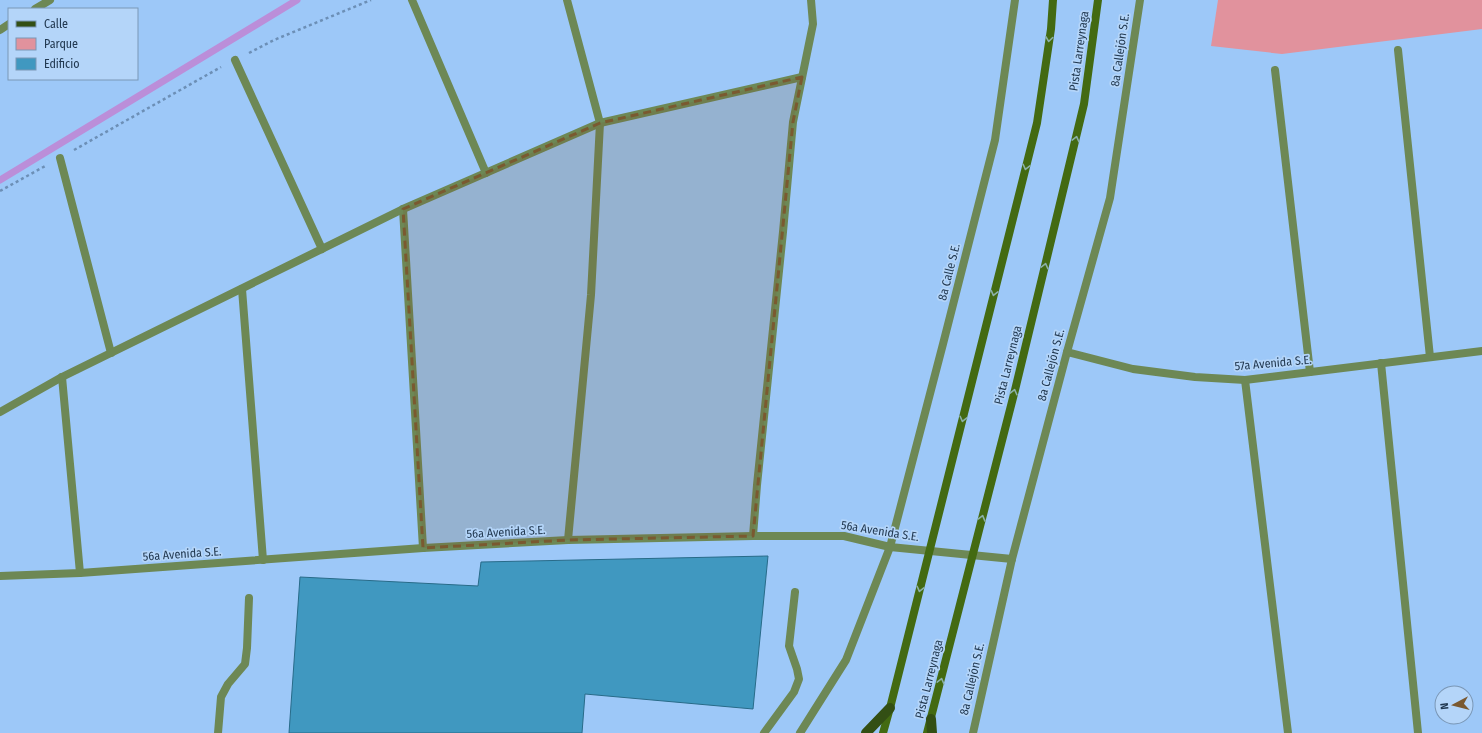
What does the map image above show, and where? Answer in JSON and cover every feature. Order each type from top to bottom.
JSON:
[{"type":"main road","points":[[883,733],[1037,123],[1051,29],[1053,0]]},
{"type":"main road","name":"Pista Larreynaga","points":[[927,733],[1015,390],[1084,104],[1098,0]]},
{"type":"main road","points":[[866,733],[890,708]]},
{"type":"main road","points":[[931,719],[932,733]]},
{"type":"street","points":[[37,8],[50,0]]},
{"type":"street","points":[[412,0],[486,173]]},
{"type":"street","points":[[567,0],[600,123],[591,295],[568,540]]},
{"type":"street","points":[[753,536],[793,122],[813,24],[811,0]]},
{"type":"street","name":"8a Calle S.E.","points":[[800,733],[846,660],[890,547],[995,140],[1015,0]]},
{"type":"street","name":"8a Callejón S.E.","points":[[973,733],[1012,559],[1110,198],[1140,0]]},
{"type":"street","points":[[1398,50],[1430,357]]},
{"type":"street","points":[[235,60],[322,249]]},
{"type":"street","points":[[1275,70],[1310,372]]},
{"type":"street","points":[[0,412],[62,377],[403,209],[600,123],[802,77]]},
{"type":"street","points":[[60,158],[111,353]]},
{"type":"street","points":[[403,209],[423,548]]},
{"type":"street","points":[[242,289],[263,560]]},
{"type":"street","name":"57a Avenida S.E.","points":[[1067,352],[1134,369],[1195,377],[1245,380],[1482,351]]},
{"type":"street","points":[[1381,363],[1418,733]]},
{"type":"street","points":[[62,377],[80,573]]},
{"type":"street","points":[[1245,380],[1288,733]]},
{"type":"street","name":"56a Avenida S.E.","points":[[0,576],[80,573],[423,548],[568,540],[753,536],[844,536],[890,547],[1012,559]]},
{"type":"street","points":[[764,733],[794,692],[799,679],[789,646],[795,592]]},
{"type":"street","points":[[218,733],[222,697],[228,684],[245,664],[249,598]]},
{"type":"path","points":[[0,191],[235,60],[274,40],[371,0]]},
{"type":"highlighted area","points":[[802,77],[793,122],[753,536],[568,540],[423,548],[403,209],[600,123]]},
{"type":"green space","points":[[1218,0],[1482,0],[1482,29],[1282,54],[1211,46]]},
{"type":"building","points":[[768,556],[753,709],[585,694],[582,733],[289,733],[300,577],[478,586],[481,562]]},
{"type":"waterway","points":[[0,180],[297,0]]}]
